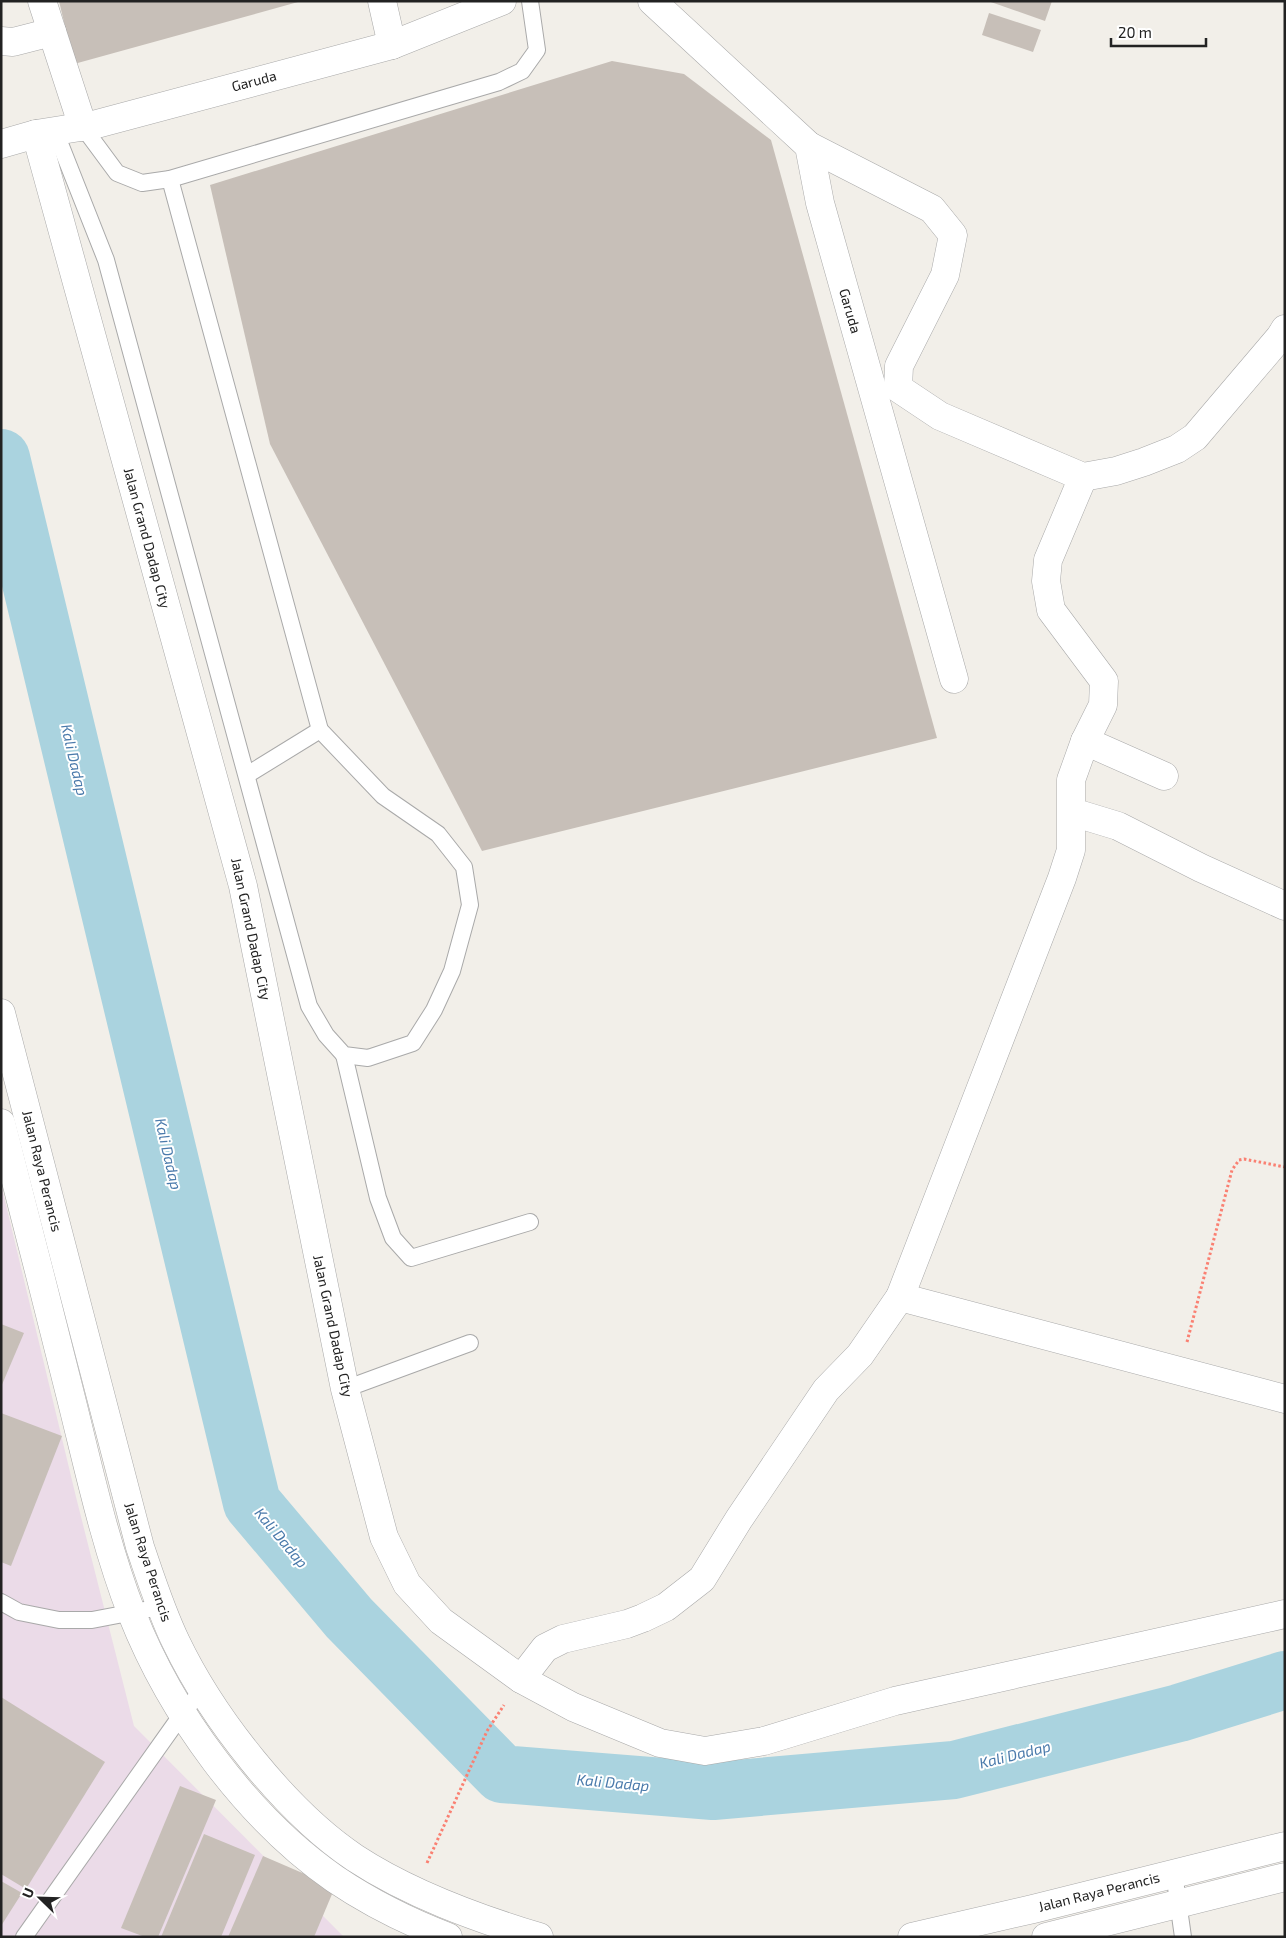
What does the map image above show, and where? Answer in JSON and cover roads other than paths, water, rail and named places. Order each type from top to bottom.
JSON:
[{"type":"street","points":[[42,1],[83,127]]},
{"type":"street","points":[[382,1],[392,45]]},
{"type":"street","name":"Garuda","points":[[1,144],[46,132],[83,127],[392,45],[502,1]]},
{"type":"street","points":[[652,1],[809,146],[932,209],[953,235],[945,275],[899,366],[898,388],[940,416],[1083,477],[1116,471],[1177,449],[1195,437],[1283,335]]},
{"type":"street","points":[[1,41],[13,42],[52,32]]},
{"type":"street","name":"Jalan Grand Dadap City","points":[[46,132],[243,886],[345,1389],[384,1537],[407,1584],[441,1621],[521,1679],[573,1707],[660,1743],[705,1751],[764,1741],[895,1702],[1285,1614]]},
{"type":"street","name":"Garuda","points":[[809,146],[820,203],[954,680]]},
{"type":"street","points":[[521,1679],[545,1648],[563,1639],[627,1624],[643,1618],[666,1607],[702,1579],[739,1519],[826,1390],[860,1355],[900,1296],[1062,878],[1071,850],[1071,780],[1085,741],[1103,705],[1104,681],[1051,610],[1046,582],[1048,560],[1083,477]]},
{"type":"street","points":[[1085,741],[1164,776]]},
{"type":"street","points":[[1072,812],[1118,826],[1201,868],[1285,906]]},
{"type":"street","name":"Jalan Raya Perancis","points":[[1,1014],[140,1547],[160,1607],[175,1641],[202,1690],[247,1753],[277,1788],[333,1841],[355,1858],[415,1890],[506,1932],[538,1937]]},
{"type":"street","name":"Jalan Raya Perancis","points":[[1,1123],[112,1552],[132,1613],[147,1647],[182,1714],[223,1770],[255,1808],[312,1861],[336,1879],[366,1897],[403,1917],[448,1937]]},
{"type":"street","points":[[900,1296],[1285,1399]]},
{"type":"street","name":"Jalan Raya Perancis","points":[[912,1937],[1285,1846]]},
{"type":"street","points":[[1046,1937],[1285,1877]]},
{"type":"lane","points":[[83,127],[117,173],[142,183],[170,179],[499,82],[522,70],[536,50],[530,1]]},
{"type":"lane","points":[[46,132],[106,260],[309,1006],[326,1035],[344,1055],[378,1198],[393,1238],[411,1258],[530,1222]]},
{"type":"lane","points":[[170,179],[320,730],[384,796],[438,834],[464,867],[470,905],[452,971],[434,1010],[413,1044],[368,1058],[344,1055]]},
{"type":"lane","points":[[247,775],[320,730]]},
{"type":"lane","points":[[345,1389],[470,1342]]},
{"type":"lane","points":[[1,1602],[18,1612],[59,1620],[92,1620],[160,1607]]},
{"type":"lane","points":[[24,1937],[182,1714],[202,1690]]},
{"type":"lane","points":[[1174,1873],[1183,1937]]},
{"type":"lane","points":[[1033,1909],[1037,1937]]},
{"type":"waterway","name":"Kali Dadap","points":[[1,458],[252,1503],[349,1618],[502,1774],[713,1791],[954,1770],[1179,1713],[1285,1680]]}]
